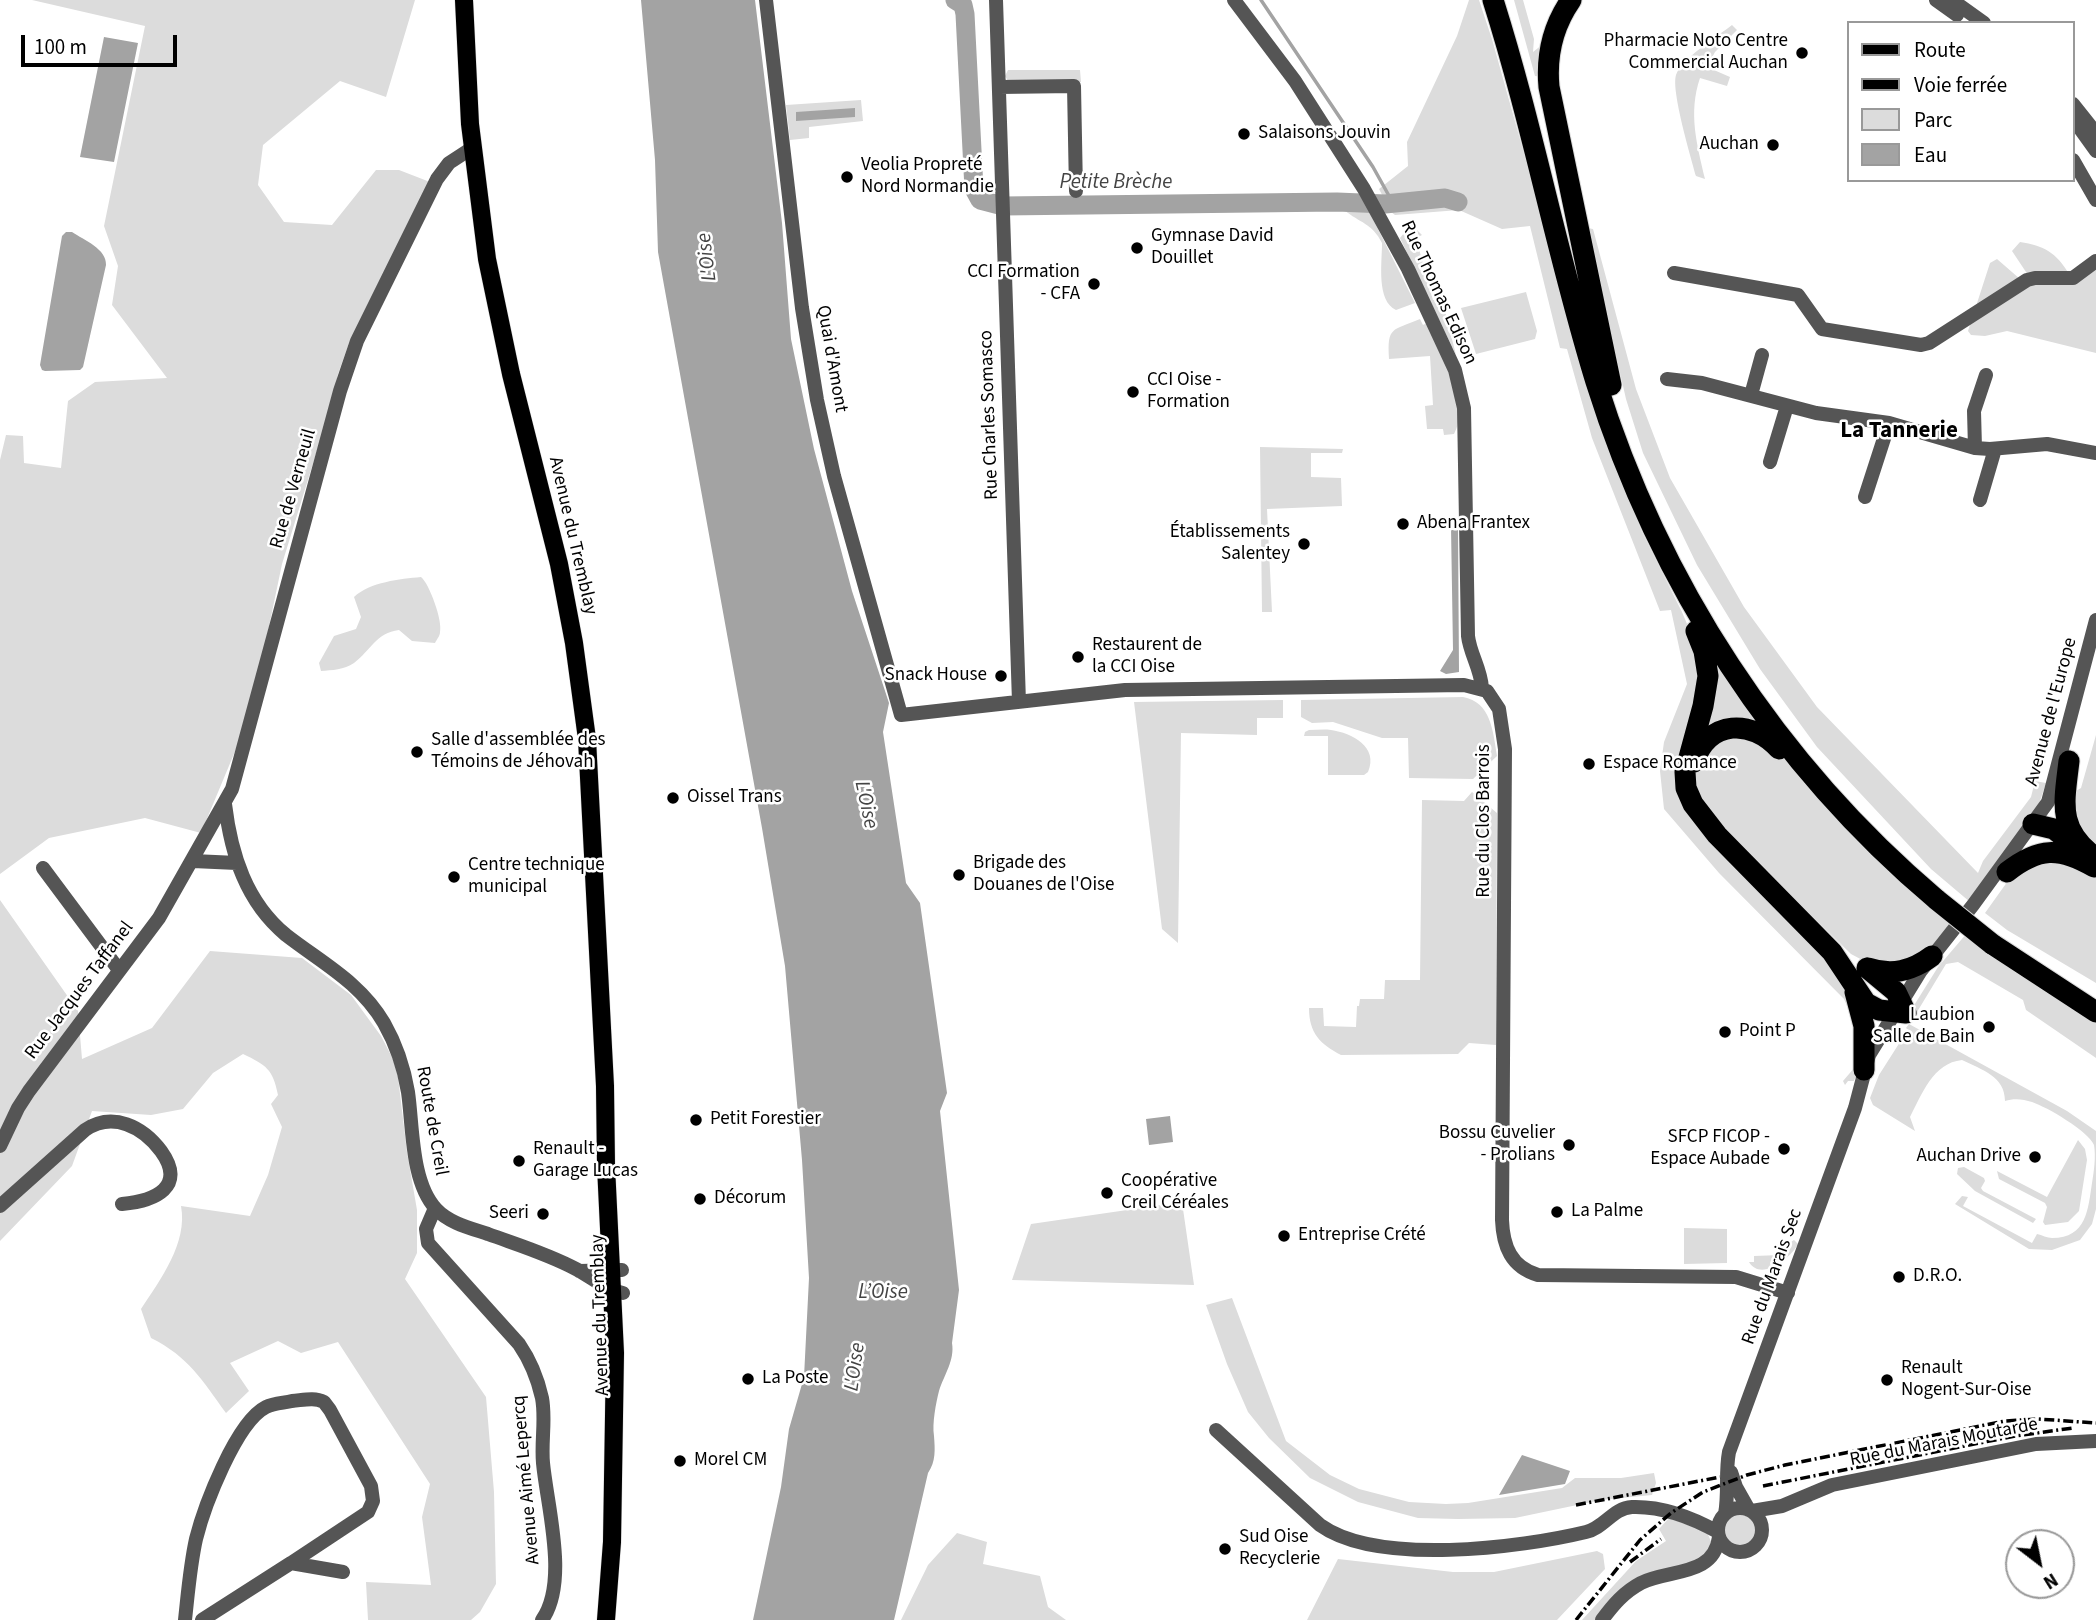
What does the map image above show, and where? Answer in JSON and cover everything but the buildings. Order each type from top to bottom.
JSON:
[{"type":"highway","points":[[1493,0],[1595,380],[1619,449],[1675,587],[1699,637],[1707,664],[1705,699],[1685,772],[1690,800],[1717,835],[1832,952],[1863,999],[1872,1007],[1901,1009]]},
{"type":"highway","points":[[1507,0],[1611,385],[1633,449],[1669,532],[1706,603],[1786,723],[1827,773],[1942,896]]},
{"type":"highway","points":[[1571,0],[1559,20],[1552,43],[1549,87],[1611,385]]},
{"type":"highway","points":[[1656,535],[1689,599],[1739,680],[1799,761],[1851,819]]},
{"type":"highway","points":[[1901,1009],[1889,985],[1832,941],[1711,820],[1699,804],[1692,787],[1696,756],[1707,741],[1720,732],[1740,727],[1754,730],[1771,741],[1808,781],[1942,896],[2096,1012]]},
{"type":"highway","points":[[2069,761],[2065,803],[2068,827],[2079,843],[2096,859]]},
{"type":"highway","points":[[2032,834],[2054,829],[2079,850],[2096,859]]},
{"type":"highway","points":[[2032,834],[2096,868]]},
{"type":"highway","points":[[2007,872],[2036,855],[2051,852],[2068,854]]},
{"type":"highway","points":[[1995,938],[2042,963],[2096,997]]},
{"type":"highway","points":[[1867,968],[1880,972],[1901,971],[1917,966],[1932,956]]},
{"type":"highway","points":[[1852,983],[1864,1026],[1864,1070]]},
{"type":"main road","name":"Avenue du Tremblay","points":[[464,0],[472,148],[481,225],[511,374],[557,551],[583,703],[591,796],[614,1291],[612,1542],[606,1620]]},
{"type":"street","name":"Quai d'Amont","points":[[766,0],[802,308],[817,400],[834,476],[901,715],[1019,702]]},
{"type":"street","name":"Rue Charles Somasco","points":[[996,0],[1019,702]]},
{"type":"street","name":"Rue Thomas Edison","points":[[1234,0],[1302,90],[1378,212],[1435,323],[1460,388],[1464,408],[1468,636],[1482,688]]},
{"type":"street","points":[[1936,0],[1965,21]]},
{"type":"street","points":[[1952,0],[1981,21]]},
{"type":"street","points":[[999,87],[1074,86],[1076,191]]},
{"type":"street","points":[[2075,108],[2096,151]]},
{"type":"street","name":"Rue de Verneuil","points":[[193,861],[234,783],[354,350],[437,179],[449,163],[472,148]]},
{"type":"street","points":[[2075,164],[2096,201]]},
{"type":"street","points":[[1674,272],[1798,295],[1822,329],[1921,345],[1929,343],[2027,280],[2073,278],[2096,261]]},
{"type":"street","points":[[1751,395],[1762,355]]},
{"type":"street","points":[[1975,448],[1974,411],[1986,375]]},
{"type":"street","points":[[1667,379],[1702,383],[1816,414],[1889,423],[1975,448],[2048,444],[2096,453]]},
{"type":"street","points":[[1770,462],[1787,406]]},
{"type":"street","points":[[1865,497],[1889,423]]},
{"type":"street","points":[[1980,500],[1995,449]]},
{"type":"street","name":"Avenue de l'Europe","points":[[2032,834],[2050,796],[2096,620]]},
{"type":"street","name":"Avenue de l'Europe","points":[[2032,834],[2058,796],[2096,659]]},
{"type":"street","points":[[1019,702],[1125,690],[1464,685],[1482,688]]},
{"type":"street","name":"Rue du Clos Barrois","points":[[1482,688],[1490,694],[1499,709],[1505,740],[1502,1220],[1504,1243],[1509,1254],[1521,1267],[1538,1275],[1736,1277],[1788,1293]]},
{"type":"street","name":"Route de Creil","points":[[225,804],[236,863],[255,899],[281,930],[356,986],[385,1025],[405,1079],[422,1184],[435,1208]]},
{"type":"street","name":"Rue du Marais Sec","points":[[1724,1515],[1728,1460],[1856,1108],[1901,1009],[2007,872],[2032,834]]},
{"type":"street","name":"Rue du Marais Sec","points":[[1856,1108],[1870,1055],[1932,956],[2032,834]]},
{"type":"street","points":[[193,861],[236,863]]},
{"type":"street","name":"Rue Jacques Taffanel","points":[[0,1146],[24,1099],[159,918],[193,861]]},
{"type":"street","points":[[43,868],[119,970]]},
{"type":"street","points":[[0,1206],[85,1130],[99,1122],[110,1121],[128,1124],[147,1135],[163,1154],[171,1171],[171,1180],[163,1191],[143,1200],[122,1204]]},
{"type":"street","points":[[435,1208],[454,1222],[537,1252],[578,1270],[614,1291]]},
{"type":"street","name":"Avenue Aimé Lepercq","points":[[435,1208],[426,1229],[428,1244],[519,1345],[528,1359],[541,1396],[544,1412],[543,1464],[555,1569],[550,1605],[542,1620]]},
{"type":"street","points":[[578,1270],[612,1271]]},
{"type":"street","points":[[185,1620],[194,1554],[204,1516],[223,1468],[247,1424],[267,1406],[315,1399],[324,1402],[369,1480],[373,1501],[365,1515],[202,1620]]},
{"type":"street","points":[[1216,1430],[1320,1525],[1334,1534],[1374,1545],[1450,1549],[1514,1545],[1589,1531],[1616,1512],[1627,1508],[1641,1507],[1684,1516],[1724,1515],[1736,1508],[1750,1511]]},
{"type":"street","name":"Rue du Marais Moutarde","points":[[1750,1511],[1776,1508],[1832,1485],[2036,1444],[2096,1441]]},
{"type":"street","points":[[1660,1577],[1697,1574],[1755,1545],[1762,1531],[1760,1521],[1750,1511],[1736,1487],[1728,1460]]},
{"type":"street","name":"Rue du Marais Moutarde","points":[[1762,1531],[1772,1519],[1803,1497]]},
{"type":"street","points":[[1602,1620],[1619,1599],[1641,1583],[1701,1566],[1714,1553],[1724,1515]]},
{"type":"street","points":[[1684,1516],[1719,1534],[1727,1548],[1740,1552]]},
{"type":"street","points":[[291,1563],[343,1572]]},
{"type":"green space","points":[[32,0],[415,0],[386,97],[340,81],[263,145],[258,185],[284,222],[332,225],[376,170],[399,170],[430,182],[349,343],[338,374],[282,564],[251,713],[201,833],[145,818],[49,838],[0,874],[0,460],[6,435],[23,436],[24,463],[61,468],[68,401],[95,382],[167,378],[112,305],[118,266],[104,226],[145,26]]},
{"type":"green space","points":[[1469,0],[1479,0],[1492,39],[1602,433],[1642,532],[1695,643],[1696,693],[1680,769],[1682,794],[1693,816],[1823,950],[1845,977],[1858,1010],[1861,1046],[1854,1081],[1848,1081],[1845,1085],[1843,1081],[1855,1067],[1857,1022],[1844,999],[1719,873],[1664,809],[1660,771],[1664,742],[1687,684],[1671,610],[1660,611],[1592,438],[1567,349],[1560,348],[1530,226],[1502,229],[1459,210],[1395,215],[1379,189],[1408,166],[1407,142],[1457,36]]},
{"type":"green space","points":[[1514,0],[1523,0],[1534,39],[1533,52],[1543,44],[1543,77],[1535,76]]},
{"type":"green space","points":[[1732,25],[1737,30],[1715,52],[1707,67],[1730,77],[1727,86],[1700,78],[1696,91],[1695,129],[1705,179],[1696,176],[1676,95],[1676,75],[1692,55]]},
{"type":"green space","points":[[1008,70],[1080,70],[1081,82],[1008,81],[1005,76]]},
{"type":"green space","points":[[861,100],[863,121],[809,127],[809,138],[790,140],[786,105]]},
{"type":"green space","points":[[1368,209],[1415,303],[1396,310],[1385,299],[1382,243],[1370,227],[1344,210]]},
{"type":"green space","points":[[1587,228],[1593,229],[1636,389],[1670,478],[1744,607],[1817,707],[1978,873],[1983,861],[2031,797],[2035,781],[2046,783],[2037,810],[1970,902],[1931,869],[1817,747],[1760,669],[1697,565],[1643,453],[1626,399]]},
{"type":"green space","points":[[1416,229],[1422,235],[1416,238],[1433,300],[1442,299],[1456,355],[1400,238],[1404,233]]},
{"type":"green space","points":[[2020,242],[2049,251],[2069,274],[2096,270],[2096,353],[2007,331],[1985,336],[1971,335],[1968,331],[1990,263],[1997,259],[2020,279],[2028,275],[2012,251]]},
{"type":"green space","points":[[1526,292],[1537,331],[1535,339],[1476,354],[1461,308]]},
{"type":"green space","points":[[1420,319],[1423,325],[1427,323],[1456,394],[1459,409],[1454,434],[1444,435],[1443,429],[1427,429],[1425,406],[1433,405],[1430,356],[1389,359],[1389,341],[1393,331]]},
{"type":"green space","points":[[1260,447],[1343,449],[1342,453],[1311,453],[1311,477],[1341,478],[1342,506],[1267,509],[1272,612],[1262,612]]},
{"type":"green space","points":[[421,577],[431,594],[439,620],[440,633],[435,643],[412,641],[399,630],[379,638],[350,665],[321,671],[319,663],[334,636],[356,629],[361,617],[354,597],[377,585]]},
{"type":"green space","points":[[1710,654],[1764,728],[1700,733]]},
{"type":"green space","points":[[1463,697],[1480,705],[1485,711],[1492,728],[1497,756],[1473,779],[1409,778],[1408,738],[1382,738],[1333,722],[1312,723],[1301,717],[1301,700]]},
{"type":"green space","points":[[1283,700],[1283,718],[1257,718],[1257,735],[1181,733],[1178,943],[1162,929],[1134,702]]},
{"type":"green space","points":[[1309,730],[1328,730],[1355,738],[1370,755],[1368,772],[1364,775],[1328,775],[1328,736],[1304,736]]},
{"type":"green space","points":[[1725,733],[1772,746],[1865,847],[1957,921],[1919,960],[1868,963],[1851,954],[1740,846],[1706,809],[1695,782],[1695,768]]},
{"type":"green space","points":[[2096,735],[2096,851],[2085,844],[2069,795],[2081,788]]},
{"type":"green space","points":[[1472,792],[1497,813],[1496,1045],[1469,1043],[1458,1054],[1341,1055],[1317,1037],[1311,1024],[1309,1008],[1323,1008],[1324,1026],[1356,1027],[1360,999],[1384,999],[1385,980],[1420,980],[1422,800],[1464,801]]},
{"type":"green space","points":[[2041,858],[2096,874],[2096,983],[2007,930],[1985,913],[2010,878]]},
{"type":"green space","points":[[0,900],[78,1011],[82,1059],[152,1028],[210,951],[302,958],[351,995],[381,1036],[393,1059],[398,1077],[417,1210],[417,1253],[405,1279],[486,1397],[494,1492],[496,1584],[480,1612],[471,1620],[368,1620],[366,1582],[431,1585],[422,1517],[430,1484],[338,1342],[301,1353],[278,1341],[230,1363],[249,1391],[226,1413],[185,1361],[151,1338],[141,1309],[171,1260],[180,1234],[181,1206],[250,1216],[268,1175],[282,1127],[271,1104],[278,1095],[276,1086],[263,1065],[243,1054],[213,1073],[183,1109],[151,1115],[92,1111],[72,1166],[0,1241]]},
{"type":"green space","points":[[1967,933],[2096,1021],[2096,1058],[2026,1010],[2023,1000],[1958,962],[1946,964],[1917,1012],[1913,1007],[1938,967]]},
{"type":"green space","points":[[1909,1024],[2067,1111],[2096,1131],[2096,1209],[2092,1224],[2080,1240],[2052,1250],[2029,1249],[1955,1204],[1962,1196],[1968,1197],[1963,1206],[2032,1243],[2037,1234],[2052,1238],[2072,1233],[2084,1220],[2087,1212],[2095,1150],[2090,1139],[2066,1120],[2032,1102],[2018,1099],[2005,1101],[2004,1092],[1997,1080],[1962,1060],[1943,1067],[1924,1090],[1910,1117],[1915,1131],[1873,1105],[1870,1098],[1879,1075],[1900,1042],[1906,1044],[1909,1040],[1907,1037],[1911,1032],[1906,1028]]},
{"type":"green space","points":[[2078,1140],[2085,1149],[2087,1160],[2079,1211],[2068,1222],[2045,1225],[2045,1203],[1999,1179],[1997,1171],[2047,1197]]},
{"type":"green space","points":[[1964,1167],[1984,1178],[1981,1188],[1983,1191],[2036,1219],[2033,1223],[1975,1191],[1957,1174],[1958,1168]]},
{"type":"green space","points":[[1182,1202],[1194,1285],[1012,1280],[1031,1224]]},
{"type":"green space","points":[[1684,1228],[1727,1229],[1727,1263],[1684,1264]]},
{"type":"green space","points":[[1794,1240],[1798,1244],[1794,1250],[1775,1266],[1761,1270],[1754,1268],[1749,1262],[1754,1262],[1754,1256],[1781,1255],[1781,1248]]},
{"type":"green space","points":[[1232,1298],[1286,1441],[1330,1475],[1359,1489],[1409,1502],[1468,1503],[1562,1488],[1575,1478],[1621,1478],[1654,1473],[1656,1483],[1652,1495],[1601,1500],[1515,1518],[1418,1518],[1358,1502],[1310,1478],[1269,1438],[1248,1412],[1206,1305]]},
{"type":"green space","points":[[1740,1514],[1751,1519],[1756,1530],[1751,1541],[1740,1546],[1729,1541],[1724,1530],[1729,1519]]},
{"type":"green space","points":[[1669,1518],[1707,1532],[1712,1544],[1702,1561],[1656,1571],[1595,1620],[1582,1620],[1636,1561],[1666,1541],[1659,1529]]},
{"type":"green space","points":[[957,1533],[987,1542],[983,1564],[1040,1576],[1048,1607],[1066,1620],[901,1620],[928,1565]]},
{"type":"green space","points":[[1597,1551],[1603,1554],[1605,1569],[1557,1620],[1307,1620],[1338,1559],[1453,1572],[1494,1572]]},
{"type":"water","name":"L’Oise","points":[[641,0],[755,0],[782,223],[791,339],[814,449],[852,591],[889,703],[883,732],[906,883],[920,903],[947,1093],[940,1111],[959,1290],[952,1355],[939,1391],[935,1413],[934,1460],[928,1473],[894,1620],[753,1620],[781,1487],[789,1429],[804,1377],[809,1278],[802,1160],[785,966],[658,252],[655,160]]},
{"type":"water","points":[[104,37],[138,43],[114,162],[80,157]]},
{"type":"water","points":[[855,108],[855,117],[796,121],[796,112]]},
{"type":"water","points":[[66,232],[72,232],[94,246],[103,254],[106,265],[83,367],[80,370],[45,371],[40,365],[62,236]]},
{"type":"water","points":[[1458,526],[1459,672],[1446,674],[1440,671],[1453,650],[1451,527]]},
{"type":"water","points":[[1170,1116],[1173,1142],[1149,1145],[1146,1119]]},
{"type":"water","points":[[1522,1455],[1570,1471],[1565,1484],[1499,1495]]},
{"type":"waterway","name":"Petite Brèche","points":[[955,0],[963,5],[965,14],[974,189],[980,200],[1003,206],[1337,202],[1385,204],[1445,198],[1458,202]]},
{"type":"waterway","points":[[1261,0],[1373,167],[1393,203]]},
{"type":"railway","points":[[1576,1620],[1640,1540],[1671,1513],[1703,1492],[1747,1475],[2005,1421],[2038,1419],[2096,1423]]},
{"type":"railway","points":[[1763,1486],[2015,1436],[2073,1428]]},
{"type":"railway","points":[[1576,1505],[1720,1477]]},
{"type":"railway","points":[[1630,1562],[1661,1539]]},
{"type":"place","name":"Pharmacie Noto Centre Commercial Auchan","points":[[1802,53]]},
{"type":"place","name":"Salaisons Jouvin","points":[[1244,134]]},
{"type":"place","name":"Auchan","points":[[1773,145]]},
{"type":"place","name":"Veolia Propreté Nord Normandie","points":[[847,177]]},
{"type":"place","name":"Gymnase David Douillet","points":[[1137,248]]},
{"type":"place","name":"CCI Formation - CFA","points":[[1094,284]]},
{"type":"place","name":"CCI Oise - Formation","points":[[1133,392]]},
{"type":"place","name":"Abena Frantex","points":[[1403,524]]},
{"type":"place","name":"Établissements Salentey","points":[[1304,544]]},
{"type":"place","name":"Restaurent de la CCI Oise","points":[[1078,657]]},
{"type":"place","name":"Snack House","points":[[1001,676]]},
{"type":"place","name":"Salle d'assemblée des Témoins de Jéhovah","points":[[417,752]]},
{"type":"place","name":"Espace Romance","points":[[1589,764]]},
{"type":"place","name":"Oissel Trans","points":[[673,798]]},
{"type":"place","name":"Brigade des Douanes de l'Oise","points":[[959,875]]},
{"type":"place","name":"Centre technique municipal","points":[[454,877]]},
{"type":"place","name":"Laubion Salle de Bain","points":[[1989,1027]]},
{"type":"place","name":"Point P","points":[[1725,1032]]},
{"type":"place","name":"Petit Forestier","points":[[696,1120]]},
{"type":"place","name":"Bossu Cuvelier - Prolians","points":[[1569,1145]]},
{"type":"place","name":"SFCP FICOP - Espace Aubade","points":[[1784,1149]]},
{"type":"place","name":"Auchan Drive","points":[[2035,1157]]},
{"type":"place","name":"Renault - Garage Lucas","points":[[519,1161]]},
{"type":"place","name":"Coopérative Creil Céréales","points":[[1107,1193]]},
{"type":"place","name":"Décorum","points":[[700,1199]]},
{"type":"place","name":"La Palme","points":[[1557,1212]]},
{"type":"place","name":"Seeri","points":[[543,1214]]},
{"type":"place","name":"Entreprise Crété","points":[[1284,1236]]},
{"type":"place","name":"D.R.O.","points":[[1899,1277]]},
{"type":"place","name":"La Poste","points":[[748,1379]]},
{"type":"place","name":"Renault Nogent-Sur-Oise","points":[[1887,1380]]},
{"type":"place","name":"Morel CM","points":[[680,1461]]},
{"type":"place","name":"Sud Oise Recyclerie","points":[[1225,1549]]},
{"type":"district","name":"La Tannerie","points":[[1899,432]]},
{"type":"water label","name":"L'Oise","points":[[708,257]]},
{"type":"water label","name":"L'Oise","points":[[865,805]]},
{"type":"water label","name":"L'Oise","points":[[856,1367]]}]
